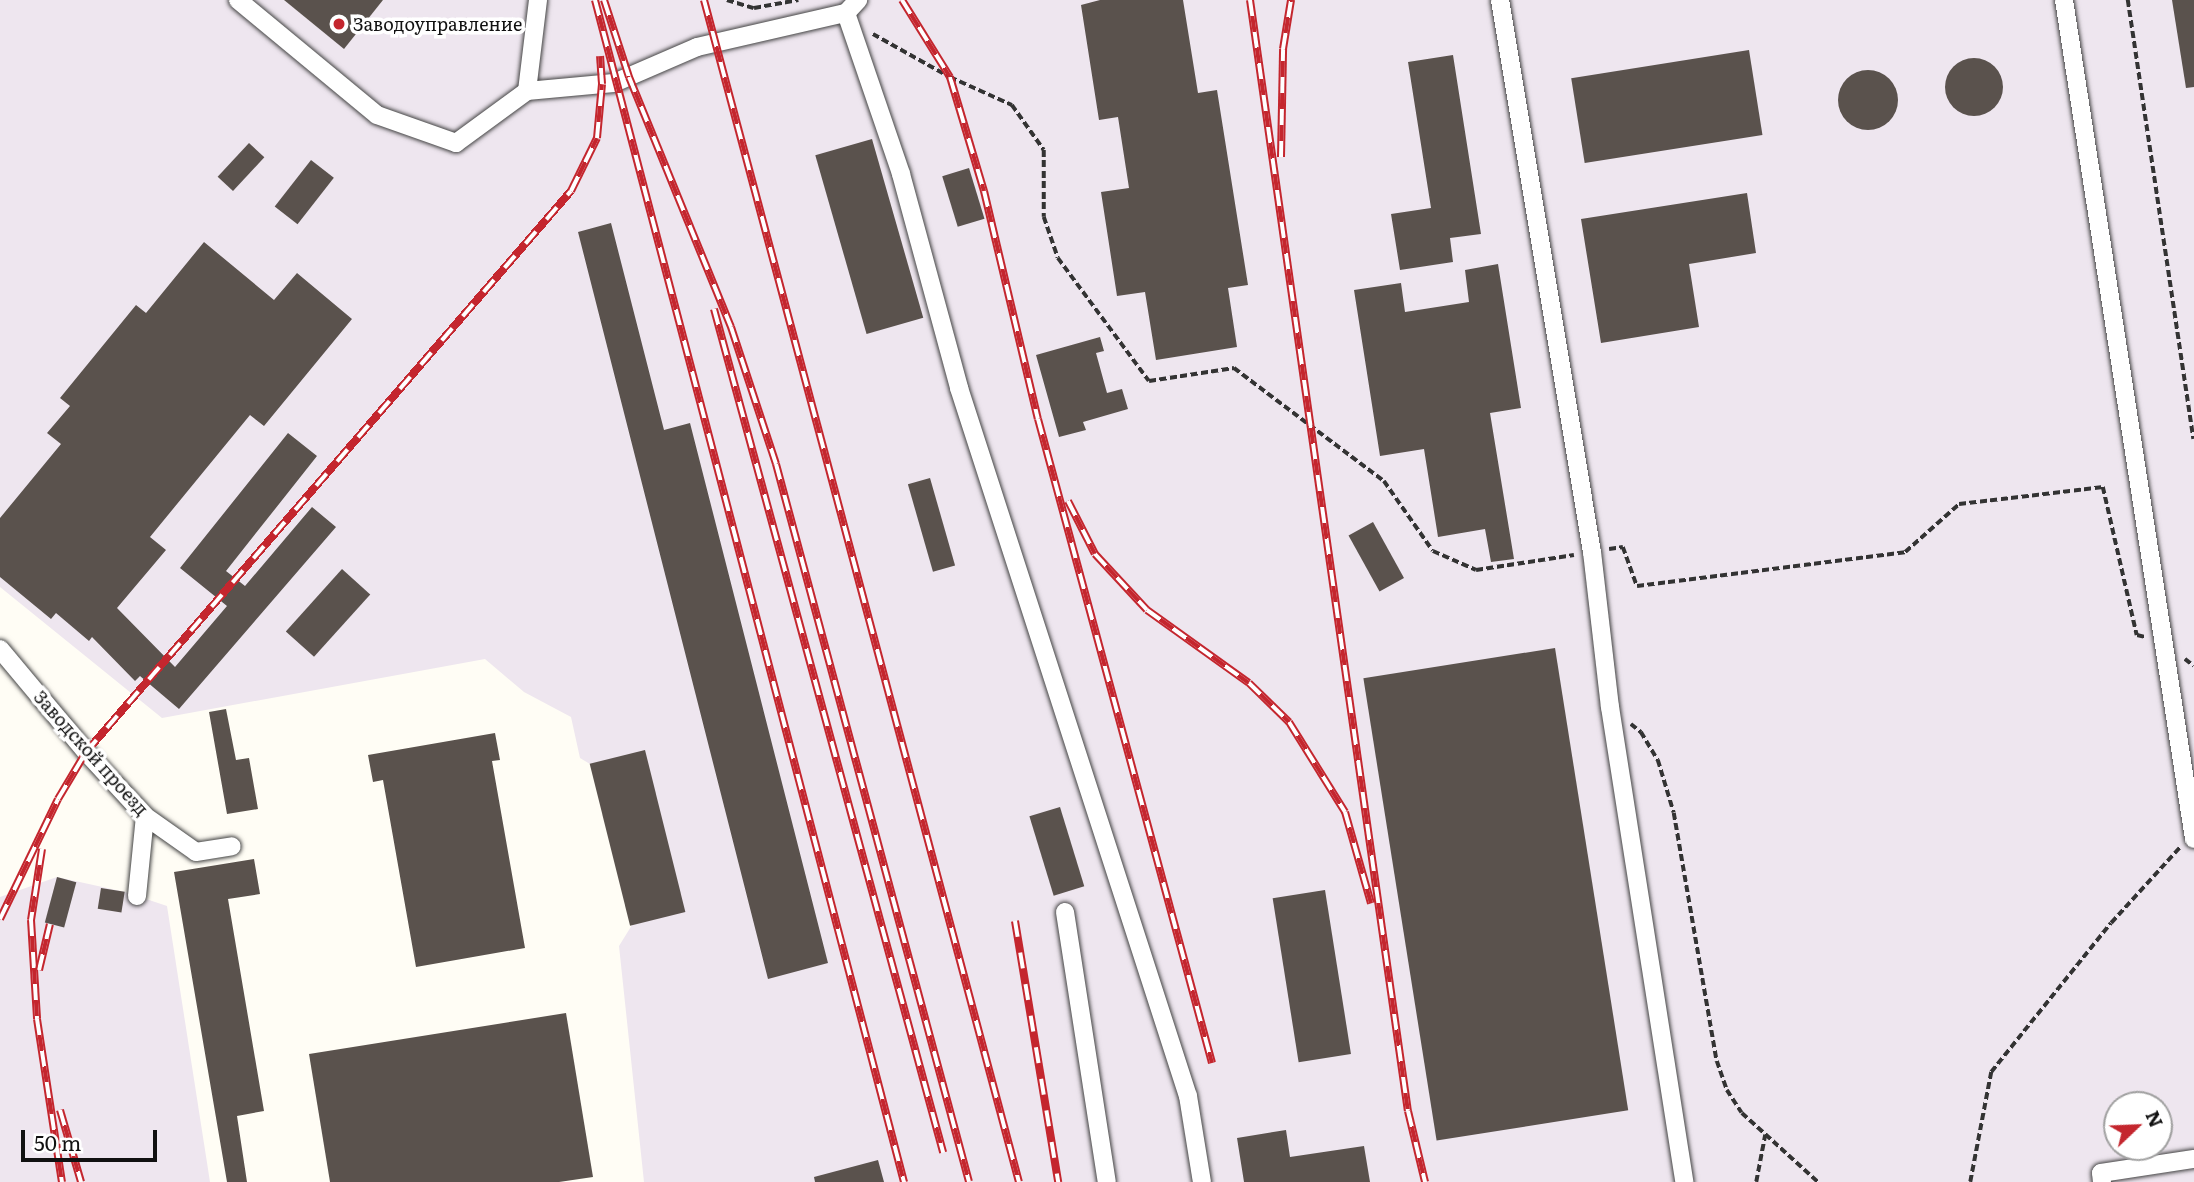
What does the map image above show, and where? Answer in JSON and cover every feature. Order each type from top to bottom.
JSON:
[{"type":"street","points":[[238,0],[377,115],[456,143],[527,91],[614,83],[697,47],[852,7],[959,388],[1188,1096],[1202,1182]]},
{"type":"street","points":[[527,91],[538,0]]},
{"type":"street","points":[[1500,0],[1592,552],[1610,707],[1684,1182]]},
{"type":"street","points":[[2064,0],[2193,836]]},
{"type":"street","name":"Заводской проезд","points":[[0,649],[86,752],[145,816],[195,852],[232,846]]},
{"type":"street","points":[[137,896],[145,816]]},
{"type":"street","points":[[1065,912],[1107,1182]]},
{"type":"street","points":[[2102,1182],[2101,1173],[2194,1158]]},
{"type":"path","points":[[727,0],[754,8],[798,0]]},
{"type":"path","points":[[2128,0],[2194,439]]},
{"type":"path","points":[[852,7],[882,41],[1012,105],[1044,150],[1044,217],[1058,258],[1149,381],[1234,368],[1384,481],[1433,551],[1476,570],[1623,547],[1637,586],[1905,552],[1959,504],[2103,487],[2137,635],[2164,644],[2194,666]]},
{"type":"path","points":[[1610,707],[1641,733],[1658,760],[1674,813],[1717,1061],[1727,1090],[1742,1114],[1818,1182]]},
{"type":"path","points":[[1970,1182],[1991,1072],[2111,923],[2193,836]]},
{"type":"path","points":[[1756,1182],[1765,1135]]},
{"type":"shaded area","points":[[0,0],[284,0],[344,48],[383,0],[2194,0],[2194,1182],[644,1182],[619,946],[632,925],[590,764],[580,758],[571,717],[524,692],[485,659],[162,718],[0,587]]},
{"type":"shaded area","points":[[57,877],[125,892],[167,906],[210,1182],[0,1182],[0,897]]},
{"type":"building","name":"Заводоуправление","points":[[284,0],[383,0],[344,49]]},
{"type":"building","points":[[1100,0],[1183,0],[1198,93],[1217,90],[1248,285],[1228,288],[1237,347],[1156,360],[1145,292],[1117,296],[1101,192],[1129,188],[1118,117],[1099,120],[1081,5]]},
{"type":"building","points":[[2172,0],[2194,0],[2194,87],[2186,88]]},
{"type":"building","points":[[1749,50],[1762,135],[1585,163],[1571,78]]},
{"type":"building","points":[[1453,55],[1481,234],[1450,238],[1453,262],[1400,270],[1391,214],[1431,208],[1408,62]]},
{"type":"building","points":[[1968,58],[1980,58],[1990,62],[1999,71],[2003,93],[1995,108],[1980,116],[1968,116],[1958,112],[1949,103],[1945,93],[1945,81],[1949,71],[1958,62]]},
{"type":"building","points":[[1868,70],[1889,79],[1898,100],[1889,121],[1868,130],[1847,121],[1838,100],[1847,79]]},
{"type":"building","points":[[872,139],[923,318],[867,334],[815,155]]},
{"type":"building","points":[[249,143],[264,157],[233,191],[218,177]]},
{"type":"building","points":[[311,160],[334,178],[298,224],[275,206]]},
{"type":"building","points":[[969,168],[984,219],[958,227],[942,176]]},
{"type":"building","points":[[1747,193],[1756,253],[1689,264],[1699,327],[1601,343],[1581,219]]},
{"type":"building","points":[[611,223],[664,430],[690,423],[828,963],[768,979],[578,232]]},
{"type":"building","points":[[204,242],[274,300],[297,273],[352,319],[264,426],[250,415],[150,537],[166,550],[117,608],[175,667],[227,606],[180,568],[288,433],[317,456],[226,571],[245,586],[312,507],[336,527],[179,709],[140,676],[135,681],[92,637],[89,641],[56,613],[51,619],[0,577],[0,518],[61,444],[47,433],[70,406],[60,398],[136,305],[146,313]]},
{"type":"building","points":[[1498,264],[1521,408],[1490,413],[1514,559],[1491,562],[1485,529],[1438,537],[1424,449],[1380,456],[1354,290],[1401,283],[1405,312],[1469,302],[1465,270]]},
{"type":"building","points":[[1100,337],[1104,351],[1096,353],[1107,393],[1122,389],[1128,409],[1083,422],[1086,430],[1059,437],[1036,355]]},
{"type":"building","points":[[930,478],[955,565],[933,572],[908,484]]},
{"type":"building","points":[[1373,522],[1404,578],[1380,592],[1349,536]]},
{"type":"building","points":[[342,569],[370,594],[314,657],[286,631]]},
{"type":"building","points":[[1555,648],[1628,1110],[1437,1141],[1363,678]]},
{"type":"building","points":[[226,709],[236,760],[249,758],[258,809],[227,814],[209,712]]},
{"type":"building","points":[[495,733],[500,760],[492,761],[525,948],[416,967],[383,780],[373,782],[368,755]]},
{"type":"building","points":[[645,750],[685,912],[630,926],[590,764]]},
{"type":"building","points":[[1060,807],[1084,886],[1054,896],[1029,816]]},
{"type":"building","points":[[254,859],[260,894],[228,899],[264,1111],[237,1116],[247,1182],[227,1182],[174,872]]},
{"type":"building","points":[[57,877],[76,882],[64,928],[45,922]]},
{"type":"building","points":[[101,888],[125,892],[121,912],[98,909]]},
{"type":"building","points":[[1325,890],[1351,1054],[1299,1062],[1273,898]]},
{"type":"building","points":[[566,1013],[593,1177],[559,1182],[330,1182],[309,1054]]},
{"type":"building","points":[[1286,1130],[1290,1157],[1364,1146],[1370,1182],[1244,1182],[1237,1138]]},
{"type":"building","points":[[878,1160],[884,1182],[815,1182],[814,1177]]},
{"type":"railway","points":[[595,0],[904,1182]]},
{"type":"railway","points":[[604,0],[629,77],[731,327],[776,464],[969,1182]]},
{"type":"railway","points":[[704,0],[1019,1182]]},
{"type":"railway","points":[[902,0],[950,77],[984,191],[1038,419],[1212,1063]]},
{"type":"railway","points":[[1250,0],[1408,1111],[1425,1182]]},
{"type":"railway","points":[[1281,157],[1283,49],[1291,0]]},
{"type":"railway","points":[[0,919],[58,799],[86,752],[571,191],[597,138],[602,84],[600,56]]},
{"type":"railway","points":[[714,309],[943,1152]]},
{"type":"railway","points":[[1068,501],[1095,554],[1147,610],[1249,683],[1289,722],[1345,812],[1371,903]]},
{"type":"railway","points":[[42,849],[31,920],[37,1019],[62,1182]]},
{"type":"railway","points":[[1015,921],[1058,1182]]},
{"type":"railway","points":[[39,970],[50,924]]},
{"type":"railway","points":[[60,1110],[81,1182]]},
{"type":"place","name":"Заводоуправление","points":[[339,24]]}]
